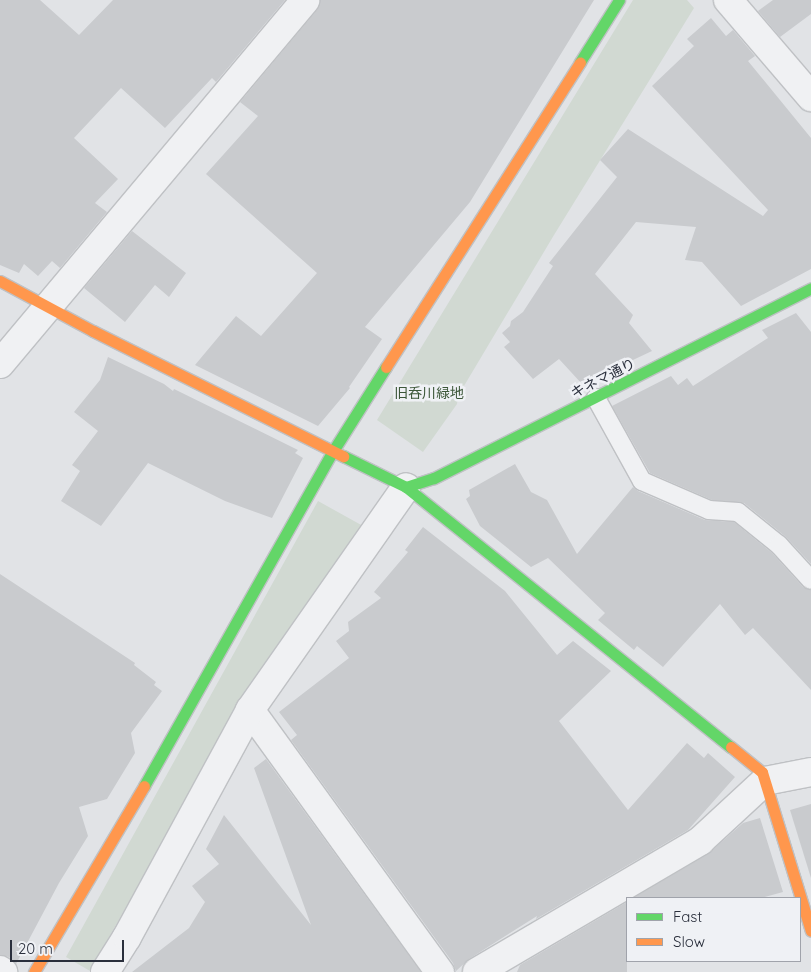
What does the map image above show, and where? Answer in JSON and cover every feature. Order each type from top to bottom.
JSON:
[{"type":"street","points":[[0,364],[305,0]]},
{"type":"street","points":[[34,972],[104,856],[333,452],[619,0]]},
{"type":"street","points":[[728,0],[811,97]]},
{"type":"street","points":[[0,281],[406,488],[762,772],[801,897]]},
{"type":"street","name":"キネマ通り","points":[[406,488],[434,478],[596,398],[811,288]]},
{"type":"street","points":[[105,972],[127,937],[250,710],[406,488]]},
{"type":"street","points":[[250,710],[440,972]]},
{"type":"street","points":[[477,972],[700,841],[765,781],[811,772]]},
{"type":"street","points":[[801,898],[811,931]]},
{"type":"lane","points":[[596,398],[642,481],[709,510],[738,512],[779,544],[811,580]]},
{"type":"green space","name":"旧呑川緑地","points":[[633,0],[687,0],[694,8],[554,235],[458,396],[457,404],[423,452],[377,420]]},
{"type":"green space","points":[[318,501],[363,526],[243,700],[90,971],[66,957]]},
{"type":"building","points":[[0,0],[40,0],[79,35],[113,0],[285,0],[216,82],[212,78],[165,128],[121,88],[74,138],[118,179],[95,203],[107,212],[60,268],[52,261],[38,276],[24,264],[19,273],[0,265]]},
{"type":"building","points":[[320,0],[594,0],[470,202],[365,327],[382,339],[350,388],[318,426],[195,365],[236,316],[261,336],[317,273],[206,174],[258,116],[240,102],[317,10]]},
{"type":"building","points":[[773,0],[811,0],[811,14],[780,37],[758,11]]},
{"type":"building","points":[[711,18],[726,36],[733,30],[755,56],[748,61],[811,138],[811,269],[741,306],[702,262],[685,260],[696,227],[636,222],[595,274],[633,315],[629,323],[652,351],[582,384],[559,359],[533,379],[504,347],[510,342],[502,333],[510,326],[511,321],[523,312],[553,266],[549,263],[617,177],[600,160],[628,129],[763,216],[768,210],[652,86],[694,46],[687,39]]},
{"type":"building","points":[[132,231],[186,273],[169,297],[155,285],[125,322],[84,288]]},
{"type":"building","points":[[796,313],[811,332],[811,564],[786,537],[744,503],[712,500],[650,473],[612,406],[671,376],[678,385],[687,378],[693,386],[768,338],[762,330]]},
{"type":"building","points":[[108,357],[164,384],[173,391],[174,389],[298,450],[295,453],[303,458],[272,518],[225,501],[148,463],[101,526],[61,501],[80,471],[72,465],[98,431],[74,412],[100,380]]},
{"type":"building","points":[[515,464],[531,492],[547,500],[577,554],[633,487],[638,491],[705,520],[734,522],[772,553],[803,587],[811,590],[811,690],[753,628],[745,635],[720,604],[663,667],[637,646],[634,650],[598,620],[605,613],[548,558],[531,567],[480,526],[466,499],[470,496],[469,490]]},
{"type":"building","points":[[423,527],[505,591],[557,655],[573,641],[611,671],[559,721],[628,810],[687,743],[704,758],[708,753],[735,777],[688,830],[536,919],[537,916],[469,959],[456,971],[453,963],[291,740],[297,735],[279,712],[349,658],[336,641],[349,631],[348,622],[381,598],[374,592],[408,552],[405,550]]},
{"type":"building","points":[[0,574],[135,663],[134,665],[156,682],[154,685],[162,691],[131,733],[135,753],[107,799],[79,807],[88,836],[59,883],[16,964],[9,957],[0,955]]},
{"type":"building","points":[[266,759],[421,972],[132,972],[189,928],[205,902],[192,886],[219,864],[206,849],[224,815],[311,925],[254,768]]},
{"type":"building","points":[[811,804],[811,878],[790,810]]},
{"type":"building","points":[[760,818],[783,892],[765,897],[635,897],[708,854],[743,823]]},
{"type":"building","points":[[626,903],[627,972],[517,972],[520,965]]},
{"type":"traffic: fast","points":[[580,62],[619,0]]},
{"type":"traffic: fast","points":[[406,487],[434,478],[811,288]]},
{"type":"traffic: fast","points":[[144,786],[333,451],[386,367]]},
{"type":"traffic: fast","points":[[343,456],[406,487],[731,747]]},
{"type":"traffic: slow","points":[[386,367],[580,62]]},
{"type":"traffic: slow","points":[[0,281],[93,331],[343,456]]},
{"type":"traffic: slow","points":[[731,747],[762,772],[801,897]]},
{"type":"traffic: slow","points":[[34,972],[144,786]]},
{"type":"traffic: slow","points":[[801,899],[811,931]]}]
